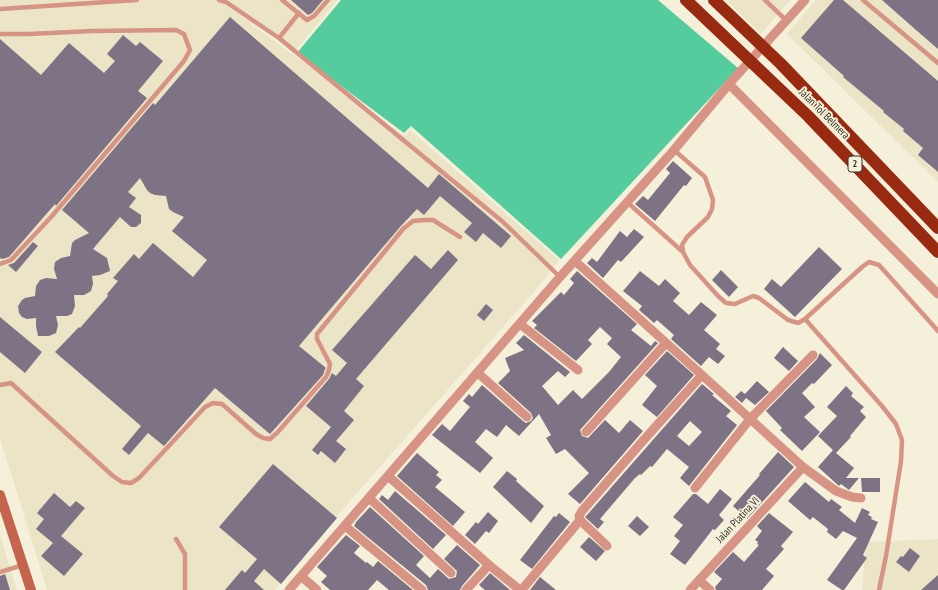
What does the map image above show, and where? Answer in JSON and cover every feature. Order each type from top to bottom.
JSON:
[{"type":"highway","name":"Jalan Tol Belmera","points":[[686,0],[808,116],[938,252]]},
{"type":"highway","name":"Jalan Tol Belmera","points":[[714,0],[781,64],[938,228]]},
{"type":"street","points":[[289,590],[560,277],[674,150],[729,84],[805,0]]},
{"type":"street","points":[[729,84],[938,294]]},
{"type":"street","points":[[575,261],[803,467],[836,491],[852,497],[861,498]]},
{"type":"street","points":[[520,324],[578,370]]},
{"type":"street","points":[[586,432],[666,343]]},
{"type":"street","points":[[695,488],[750,419],[813,355]]},
{"type":"street","points":[[478,373],[527,417]]},
{"type":"street","points":[[523,590],[580,520],[579,516],[582,511],[640,443],[702,375]]},
{"type":"street","name":"Jalan Platina VI","points":[[690,590],[803,467]]},
{"type":"street","points":[[388,476],[489,565],[520,590]]},
{"type":"street","points":[[0,495],[3,516],[23,565],[31,590]]},
{"type":"street","points":[[369,498],[451,573]]},
{"type":"street","points":[[580,520],[607,546]]},
{"type":"street","points":[[345,526],[422,590]]},
{"type":"street","points":[[466,590],[489,565]]},
{"type":"street","points":[[301,576],[317,590]]},
{"type":"street","points":[[699,580],[710,590]]},
{"type":"lane","points":[[0,9],[137,0]]},
{"type":"lane","points":[[219,0],[226,2],[252,18],[279,38],[503,222],[560,277]]},
{"type":"lane","points":[[282,0],[307,20],[311,19],[328,0]]},
{"type":"lane","points":[[764,0],[787,21]]},
{"type":"lane","points":[[863,0],[938,63]]},
{"type":"lane","points":[[279,38],[299,13]]},
{"type":"lane","points":[[0,34],[176,30],[184,34],[190,50],[184,61],[52,216],[11,260],[0,264]]},
{"type":"lane","points":[[674,150],[705,176],[713,200],[712,209],[708,217],[686,237],[682,244],[683,252]]},
{"type":"lane","points":[[628,202],[683,252],[690,265],[718,296],[726,302],[735,304],[753,296],[759,298],[793,323],[798,323],[805,319],[869,262],[880,265],[938,331]]},
{"type":"lane","points":[[0,385],[11,383],[113,476],[122,482],[131,483],[139,478],[205,407],[213,403],[222,404],[256,434],[263,438],[270,439],[326,377],[330,364],[317,339],[317,334],[403,229],[413,221],[433,220],[460,237]]},
{"type":"lane","points":[[805,319],[882,406],[896,424],[902,440],[901,461],[888,548],[878,590]]},
{"type":"lane","points":[[176,539],[185,554],[185,590]]},
{"type":"lane","points":[[0,572],[23,565]]},
{"type":"shaded area","points":[[0,0],[338,0],[295,51],[240,16],[405,136],[410,130],[559,260],[533,293],[341,511],[275,590],[47,590],[0,438]]},
{"type":"shaded area","points":[[726,0],[790,0],[761,34]]},
{"type":"shaded area","points":[[816,0],[938,0],[938,182],[787,34]]},
{"type":"shaded area","points":[[0,535],[17,590],[0,590]]},
{"type":"shaded area","points":[[938,539],[938,590],[862,590],[866,542]]},
{"type":"green space","points":[[341,0],[658,0],[738,68],[561,259],[411,126],[404,133],[297,53]]},
{"type":"building","points":[[291,0],[323,0],[312,13],[308,15]]},
{"type":"building","points":[[834,0],[843,0],[938,81],[938,172],[918,155],[923,148],[903,131],[904,129],[843,77],[844,76],[801,38]]},
{"type":"building","points":[[882,0],[938,0],[938,49],[916,30]]},
{"type":"building","points":[[230,17],[428,188],[439,174],[511,236],[501,248],[483,233],[476,242],[464,232],[472,223],[440,196],[424,215],[417,209],[299,346],[326,368],[323,375],[270,434],[215,388],[164,446],[148,433],[129,455],[122,449],[141,426],[55,352],[79,327],[80,328],[108,296],[107,294],[118,281],[113,278],[134,254],[139,259],[153,243],[193,277],[207,260],[172,231],[184,217],[169,209],[166,196],[150,193],[140,178],[128,192],[136,198],[129,207],[141,215],[141,223],[136,227],[131,227],[120,217],[93,249],[107,258],[110,271],[92,276],[93,284],[91,291],[84,295],[74,295],[75,306],[72,314],[67,316],[56,316],[58,325],[56,333],[49,336],[38,336],[36,318],[27,319],[22,317],[19,313],[18,306],[25,298],[35,296],[36,286],[40,280],[46,278],[57,279],[54,269],[55,262],[61,258],[70,256],[72,243],[89,233],[62,210],[153,103],[155,105]]},
{"type":"building","points":[[123,35],[136,46],[140,42],[163,61],[138,91],[147,98],[56,206],[55,204],[9,257],[2,259],[0,258],[0,39],[41,75],[69,43],[104,73],[115,61],[107,54]]},
{"type":"building","points":[[673,161],[692,178],[686,186],[684,185],[655,221],[635,204],[643,196],[648,200],[670,173],[666,169]]},
{"type":"building","points":[[634,229],[644,237],[621,262],[618,260],[603,278],[587,263],[592,258],[597,262],[620,231],[627,237]]},
{"type":"building","points":[[33,242],[38,246],[16,272],[8,265],[14,263]]},
{"type":"building","points":[[819,247],[842,269],[795,317],[764,289],[772,279],[781,287]]},
{"type":"building","points":[[448,250],[458,260],[356,379],[364,386],[344,411],[354,420],[336,441],[346,449],[335,463],[321,451],[318,455],[312,450],[331,427],[306,406],[329,379],[332,373],[336,376],[347,363],[332,350],[415,255],[431,269]]},
{"type":"building","points":[[721,270],[738,287],[729,297],[712,280]]},
{"type":"building","points":[[577,271],[637,324],[631,330],[651,346],[655,341],[658,343],[580,430],[582,436],[588,438],[605,420],[619,433],[630,420],[643,431],[580,504],[568,494],[589,473],[565,449],[556,454],[546,438],[551,435],[539,414],[519,436],[506,425],[497,437],[486,429],[475,442],[493,458],[480,473],[432,435],[442,424],[450,431],[470,407],[463,401],[469,394],[472,397],[482,385],[523,421],[526,423],[531,421],[533,418],[531,413],[498,383],[510,371],[505,358],[524,350],[516,343],[524,335],[570,372],[565,377],[558,371],[542,386],[558,405],[573,390],[582,399],[609,372],[621,357],[607,344],[612,338],[600,327],[588,340],[592,344],[576,361],[534,328],[537,325],[532,321],[561,292],[564,295],[574,283],[570,279]]},
{"type":"building","points":[[640,271],[659,286],[665,279],[680,293],[673,301],[689,315],[701,302],[717,315],[704,330],[720,344],[716,349],[725,356],[718,364],[709,357],[701,366],[671,339],[674,335],[657,320],[654,323],[639,310],[642,306],[623,291]]},
{"type":"building","points":[[486,304],[493,310],[484,321],[477,315]]},
{"type":"building","points":[[0,317],[42,352],[25,373],[0,352]]},
{"type":"building","points":[[783,347],[798,361],[789,371],[774,358]]},
{"type":"building","points":[[667,351],[694,375],[657,417],[642,405],[657,386],[645,375]]},
{"type":"building","points":[[820,353],[832,365],[814,384],[812,383],[802,393],[815,407],[804,417],[820,432],[802,451],[780,430],[782,428],[766,411],[817,359]]},
{"type":"building","points":[[757,381],[769,392],[755,405],[746,398],[742,403],[735,397],[741,391],[745,394]]},
{"type":"building","points":[[702,384],[714,394],[712,395],[731,411],[726,416],[737,425],[689,486],[680,478],[689,467],[667,449],[652,467],[650,466],[641,475],[640,474],[635,478],[600,519],[604,522],[598,529],[585,517]],"holes":[[[690,421],[702,432],[689,446],[677,436]]]},
{"type":"building","points":[[846,386],[853,393],[851,396],[864,407],[860,411],[866,417],[850,436],[851,437],[836,453],[854,468],[846,478],[859,478],[849,490],[841,484],[839,486],[818,467],[833,450],[818,436],[837,416],[827,407]]},
{"type":"building","points":[[778,452],[794,467],[747,519],[733,506]]},
{"type":"building","points":[[417,453],[439,472],[436,475],[442,480],[435,487],[465,512],[453,526],[397,476]]},
{"type":"building","points":[[273,464],[337,518],[281,584],[264,569],[254,581],[264,590],[225,590],[242,570],[245,573],[257,559],[219,527]]},
{"type":"building","points":[[507,471],[544,506],[531,523],[493,487]]},
{"type":"building","points":[[861,478],[880,478],[880,492],[862,492]]},
{"type":"building","points":[[805,482],[829,502],[831,499],[842,507],[839,510],[855,523],[862,508],[870,512],[868,515],[872,517],[871,519],[878,522],[863,555],[867,558],[844,590],[827,580],[857,538],[843,531],[836,539],[827,532],[828,529],[813,517],[810,520],[788,501]]},
{"type":"building","points":[[720,489],[732,499],[719,515],[724,520],[715,530],[713,529],[685,565],[670,554],[680,541],[674,536],[683,525],[673,517],[693,494],[696,494],[708,504]]},
{"type":"building","points":[[395,491],[446,535],[433,549],[379,499],[382,495],[388,500]]},
{"type":"building","points":[[54,493],[70,507],[76,501],[85,508],[61,536],[83,554],[64,576],[41,556],[53,543],[36,529],[44,519],[37,513]]},
{"type":"building","points":[[370,507],[424,556],[416,565],[430,578],[438,569],[449,579],[456,577],[457,571],[444,559],[457,545],[480,565],[460,590],[428,590],[426,585],[354,526]]},
{"type":"building","points":[[488,512],[498,521],[489,533],[486,531],[475,544],[465,535],[476,522],[478,524]]},
{"type":"building","points":[[559,513],[570,522],[532,569],[520,560],[554,516],[556,517]]},
{"type":"building","points":[[769,513],[793,532],[781,546],[784,549],[766,569],[774,576],[762,590],[716,590],[715,587],[722,579],[714,572],[733,552],[744,562],[759,545],[755,540],[762,531],[757,526]]},
{"type":"building","points":[[637,516],[649,527],[640,536],[628,526]]},
{"type":"building","points":[[346,535],[360,546],[354,553],[366,563],[367,562],[373,567],[378,561],[413,590],[389,590],[377,580],[368,590],[330,590],[321,582],[327,576],[317,567]]},
{"type":"building","points":[[589,537],[605,551],[596,561],[580,547]]},
{"type":"building","points":[[910,548],[920,556],[909,572],[896,562],[901,556],[903,557]]},
{"type":"building","points":[[490,573],[510,590],[485,590],[479,585]]},
{"type":"building","points":[[5,574],[10,590],[0,590],[0,576]]},
{"type":"building","points":[[938,575],[938,590],[921,590]]},
{"type":"building","points":[[540,577],[556,590],[530,590]]}]
